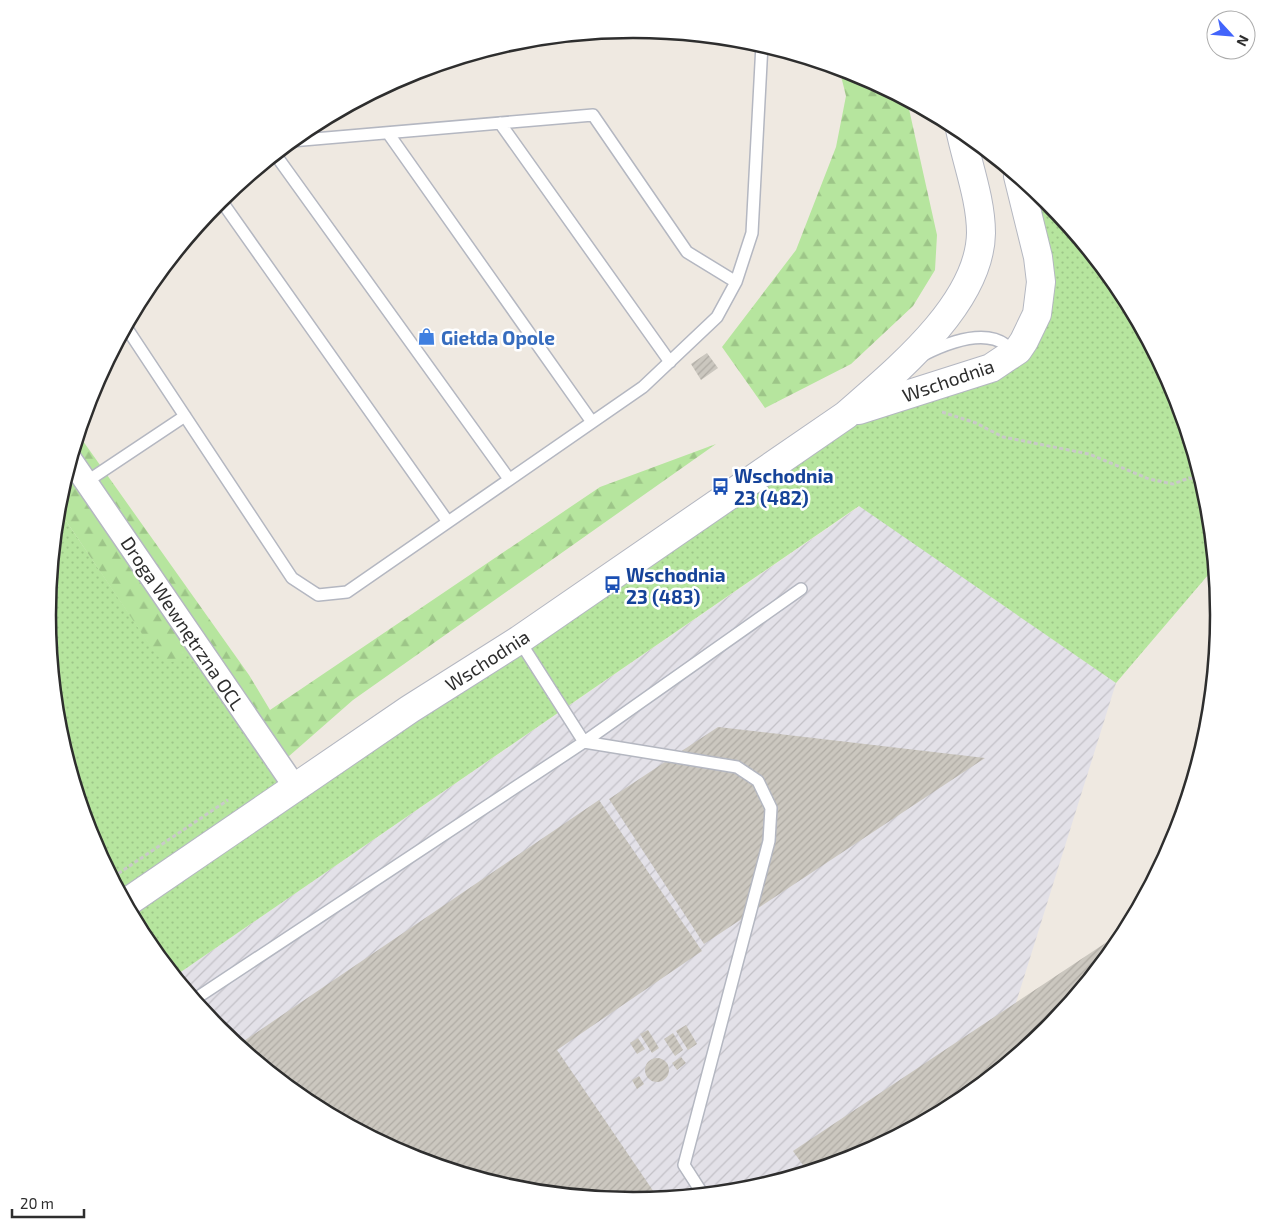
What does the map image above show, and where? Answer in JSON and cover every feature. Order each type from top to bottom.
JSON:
[{"type":"street","name":"Wschodnia","points":[[131,899],[295,787],[519,640],[846,415],[921,344],[947,314],[964,287],[980,250],[980,216],[963,142]]},
{"type":"street","name":"Wschodnia","points":[[846,415],[1000,363],[1018,350],[1037,314],[1041,282],[1038,257],[1021,188]]},
{"type":"street","name":"Droga Wewnętrzna OCL","points":[[76,467],[295,787]]},
{"type":"lane","points":[[130,333],[292,578],[318,595],[347,592],[643,387],[717,318],[736,282],[752,233],[762,52]]},
{"type":"lane","points":[[304,141],[593,115],[687,252],[736,282]]},
{"type":"lane","points":[[500,123],[670,362]]},
{"type":"lane","points":[[388,133],[592,422]]},
{"type":"lane","points":[[279,160],[509,479]]},
{"type":"lane","points":[[225,206],[448,522]]},
{"type":"lane","points":[[893,372],[947,344],[970,339],[992,339],[1006,344],[1006,355],[1000,363]]},
{"type":"lane","points":[[86,482],[185,416]]},
{"type":"lane","points":[[200,996],[584,742],[801,589]]},
{"type":"lane","points":[[519,640],[584,742],[737,767],[758,781],[771,808],[769,841],[684,1165],[699,1188]]},
{"type":"path","points":[[936,413],[945,412],[960,417],[1003,437],[1089,454],[1149,479],[1173,484],[1189,478],[1193,479]]},
{"type":"path","points":[[118,874],[229,799]]},
{"type":"shaded area","points":[[860,506],[1116,683],[998,1060],[954,1094],[921,1114],[854,1148],[818,1161],[782,1172],[708,1187],[633,1192],[558,1187],[484,1172],[412,1148],[344,1114],[312,1094],[282,1072],[225,1023],[180,972]]},
{"type":"green space","points":[[841,76],[909,108],[937,235],[935,270],[913,306],[851,364],[765,408],[722,347],[796,250],[836,147],[846,96]]},
{"type":"green space","points":[[1019,187],[1041,206],[1091,263],[1133,326],[1166,394],[1190,465],[1199,502],[1209,574],[1116,683],[859,506],[180,972],[175,966],[133,903],[116,870],[100,835],[76,764],[67,727],[57,652],[57,577],[64,518],[157,655],[190,633],[295,786],[846,415],[991,368],[1037,314]]},
{"type":"green space","points":[[83,441],[249,675],[270,710],[600,487],[716,444],[353,700],[280,764],[189,634],[183,660],[171,662],[157,656],[64,518]]},
{"type":"building","points":[[707,353],[718,368],[701,380],[691,364]]},
{"type":"building","points":[[718,727],[985,758],[704,944],[609,799]]},
{"type":"building","points":[[599,800],[702,951],[557,1050],[653,1191],[633,1192],[558,1187],[484,1172],[412,1148],[344,1114],[312,1094],[245,1041]]},
{"type":"building","points":[[1109,941],[1091,966],[1041,1023],[984,1072],[954,1094],[888,1132],[854,1148],[818,1161],[803,1166],[793,1151]]},
{"type":"building","points":[[686,1025],[697,1044],[688,1050],[676,1031]]},
{"type":"building","points":[[648,1030],[659,1048],[652,1053],[640,1034]]},
{"type":"building","points":[[673,1033],[683,1050],[675,1056],[664,1039]]},
{"type":"building","points":[[638,1038],[645,1049],[637,1054],[630,1043]]},
{"type":"building","points":[[681,1057],[686,1063],[677,1070],[672,1063]]},
{"type":"building","points":[[657,1058],[666,1061],[669,1070],[666,1079],[657,1082],[648,1079],[645,1070],[648,1061]]},
{"type":"building","points":[[639,1076],[644,1084],[637,1089],[632,1080]]},
{"type":"place","name":"Giełda Opole","points":[[427,337]]},
{"type":"place","name":"Wschodnia 23 (482)","points":[[720,486]]},
{"type":"place","name":"Wschodnia 23 (483)","points":[[612,585]]}]
